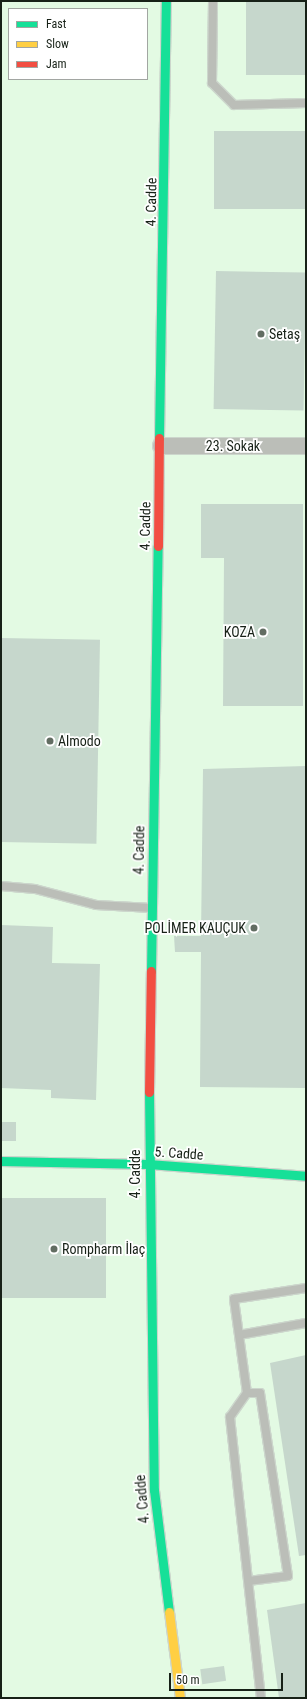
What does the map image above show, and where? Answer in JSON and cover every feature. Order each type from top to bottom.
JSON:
[{"type":"street","name":"4. Cadde","points":[[166,1],[161,446],[148,1164],[154,1490],[180,1698]]},
{"type":"street","name":"23. Sokak","points":[[161,446],[306,446]]},
{"type":"street","name":"5. Cadde","points":[[1,1161],[148,1164],[306,1176]]},
{"type":"lane","points":[[213,1],[212,83],[234,105],[306,103]]},
{"type":"lane","points":[[1,886],[35,889],[96,905],[153,908]]},
{"type":"lane","points":[[261,1698],[230,1417],[247,1393],[234,1299],[306,1288]]},
{"type":"lane","points":[[239,1335],[306,1323]]},
{"type":"lane","points":[[247,1393],[260,1393],[288,1576],[248,1581]]},
{"type":"shaded area","points":[[1,1],[306,1],[306,1698],[1,1698]]},
{"type":"building","points":[[246,1],[306,1],[306,75],[246,75]]},
{"type":"building","points":[[214,131],[306,131],[306,209],[214,209]]},
{"type":"building","name":"Setaş","points":[[216,271],[306,273],[304,411],[214,409]]},
{"type":"building","name":"KOZA","points":[[201,504],[303,504],[303,706],[223,706],[224,558],[201,558]]},
{"type":"building","name":"Almodo","points":[[1,638],[100,640],[96,844],[1,842]]},
{"type":"building","name":"POLİMER KAUÇUK","points":[[306,766],[306,1088],[200,1087],[201,952],[175,952],[174,936],[201,936],[203,769]]},
{"type":"building","points":[[1,925],[53,927],[52,963],[100,964],[96,1100],[51,1098],[51,1090],[1,1088]]},
{"type":"building","points":[[1,1122],[16,1122],[16,1141],[1,1141]]},
{"type":"building","name":"Rompharm İlaç","points":[[1,1198],[106,1198],[106,1298],[1,1298]]},
{"type":"building","points":[[306,1355],[306,1555],[299,1556],[270,1363]]},
{"type":"building","points":[[306,1603],[306,1698],[279,1698],[267,1610]]},
{"type":"building","points":[[224,1666],[226,1681],[202,1684],[200,1669]]},
{"type":"traffic: fast","points":[[159,438],[166,1]]},
{"type":"traffic: fast","points":[[151,971],[158,546]]},
{"type":"traffic: fast","points":[[149,1092],[154,1490],[169,1612]]},
{"type":"traffic: fast","points":[[1,1161],[148,1164],[306,1176]]},
{"type":"traffic: slow","points":[[169,1612],[180,1698]]},
{"type":"traffic: jam","points":[[158,546],[159,438]]},
{"type":"traffic: jam","points":[[149,1092],[151,971]]},
{"type":"place","name":"Setaş","points":[[261,334]]},
{"type":"place","name":"KOZA","points":[[263,632]]},
{"type":"place","name":"Almodo","points":[[50,741]]},
{"type":"place","name":"POLİMER KAUÇUK","points":[[254,928]]},
{"type":"place","name":"Rompharm İlaç","points":[[54,1249]]}]
